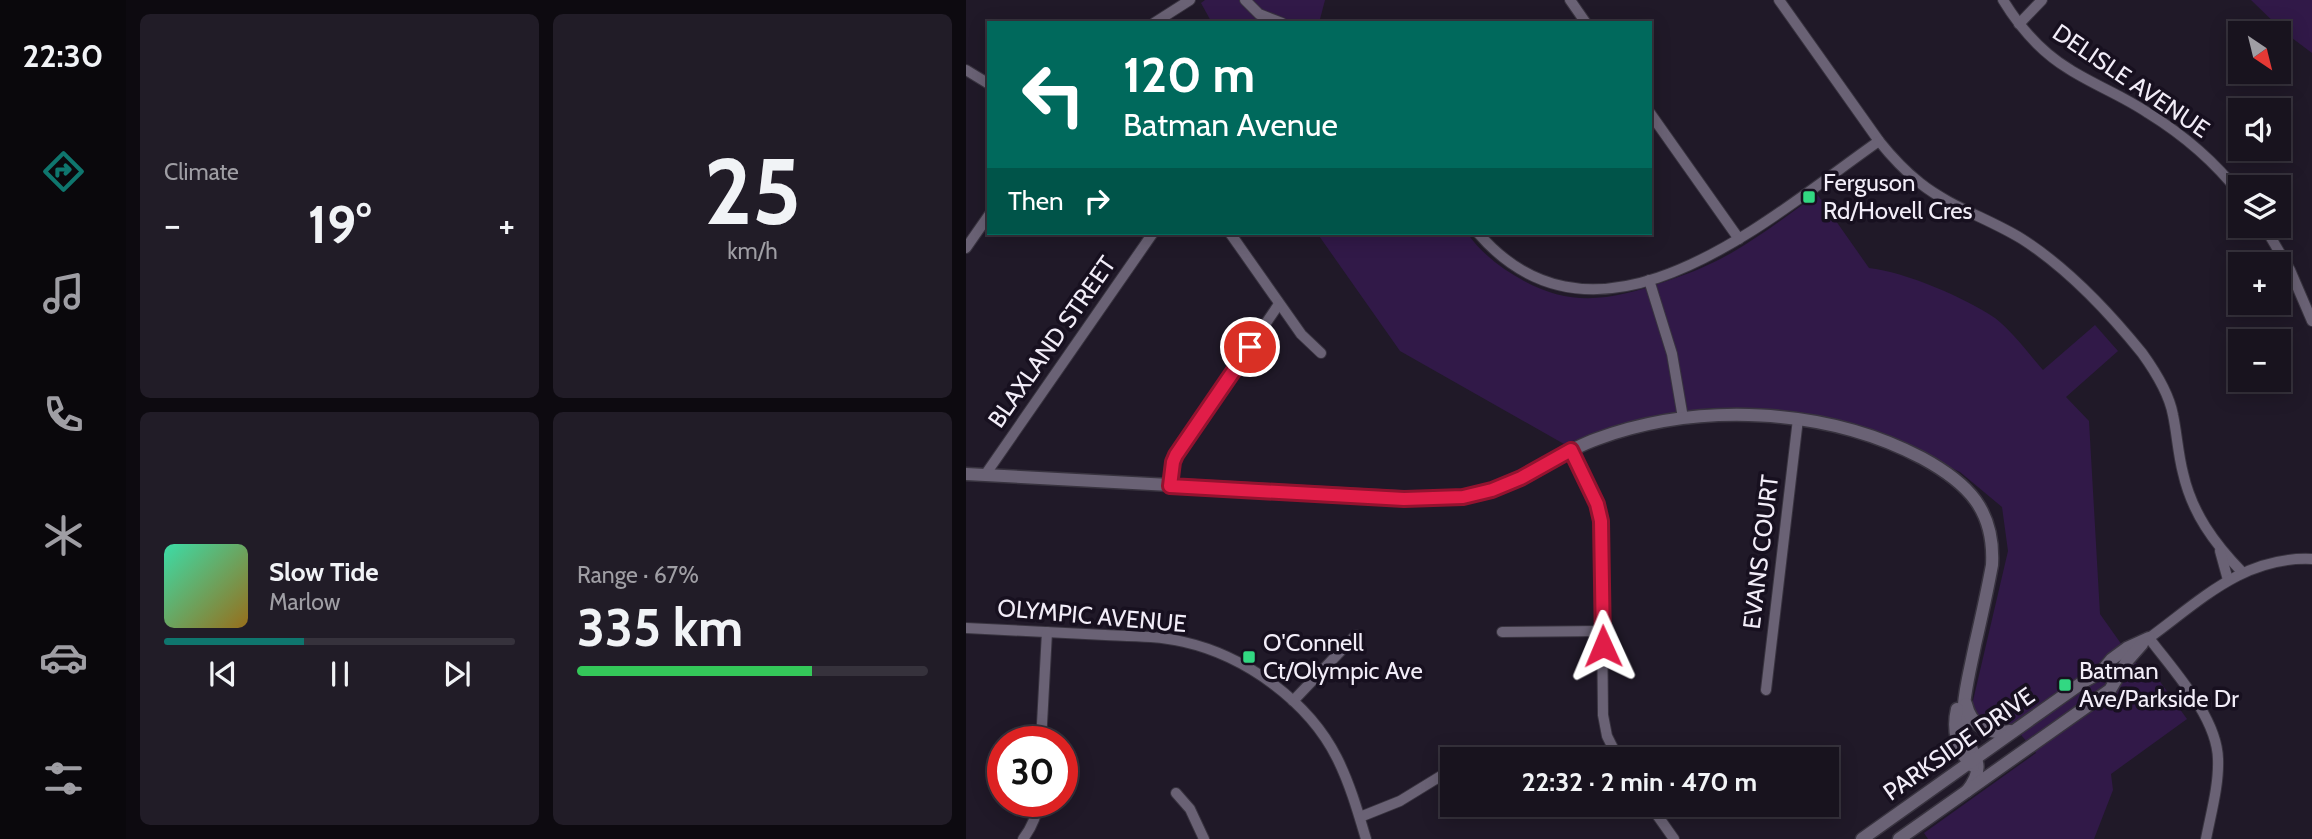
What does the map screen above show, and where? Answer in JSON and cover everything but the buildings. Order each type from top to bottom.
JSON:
[{"type":"street","points":[[1157,21],[1190,0]]},
{"type":"street","points":[[1245,0],[1259,14],[1277,21]]},
{"type":"street","points":[[1570,0],[1585,21]]},
{"type":"street","points":[[1779,0],[1878,141],[1897,163],[1945,200],[2000,225],[2051,261],[2080,285],[2143,355],[2160,381],[2173,412],[2183,474],[2192,502],[2219,548],[2242,572]]},
{"type":"street","name":"DELISLE AVENUE","points":[[2003,0],[2035,42],[2068,69],[2132,103],[2175,132],[2204,155],[2228,181]]},
{"type":"street","points":[[2019,24],[2042,0]]},
{"type":"street","points":[[966,70],[987,83]]},
{"type":"street","points":[[1652,116],[1740,239]]},
{"type":"street","points":[[1480,235],[1500,256],[1520,270],[1559,285],[1605,290],[1649,280],[1694,263],[1740,239],[1878,141]]},
{"type":"street","points":[[966,248],[987,218]]},
{"type":"street","name":"BLAXLAND STREET","points":[[985,475],[1152,235]]},
{"type":"street","points":[[1231,235],[1301,334],[1321,353]]},
{"type":"street","points":[[2271,238],[2309,306],[2312,321]]},
{"type":"street","points":[[1649,280],[1672,354],[1683,418]]},
{"type":"street","points":[[1170,486],[1176,455],[1279,304]]},
{"type":"street","points":[[966,474],[1404,499],[1463,497],[1502,486],[1571,450],[1626,430],[1683,418],[1715,415],[1765,416],[1798,419],[1851,431],[1916,455],[1957,480],[1971,493],[1982,509],[1993,545],[1992,565],[1967,683],[1964,727],[1974,763],[1975,780],[1967,791]]},
{"type":"street","name":"EVANS COURT","points":[[1766,690],[1798,419]]},
{"type":"street","points":[[1571,450],[1597,504],[1601,521],[1604,715],[1607,736],[1612,747]]},
{"type":"street","points":[[2219,548],[2228,580]]},
{"type":"street","name":"PARKSIDE DRIVE","points":[[1862,839],[1974,763],[2015,729],[2101,672],[2117,655],[2149,638],[2228,580],[2242,572],[2277,562],[2312,559]]},
{"type":"street","name":"OLYMPIC AVENUE","points":[[966,628],[1184,642],[1217,653],[1254,671],[1293,701],[1337,757],[1366,839]]},
{"type":"street","points":[[1502,632],[1602,631]]},
{"type":"street","points":[[1042,726],[1047,632]]},
{"type":"street","points":[[1293,701],[1356,635]]},
{"type":"street","points":[[2149,638],[2200,709],[2215,737],[2218,776],[2206,839]]},
{"type":"street","name":"PARKSIDE DRIVE","points":[[1899,839],[2112,688],[2127,661],[2149,638]]},
{"type":"street","points":[[1967,683],[1958,705],[1955,727],[1959,745],[1974,763],[1991,764],[2032,735],[2074,715]]},
{"type":"street","points":[[1966,697],[1968,712],[1983,728],[2001,733],[2015,729]]},
{"type":"street","points":[[1360,817],[1400,801],[1440,776]]},
{"type":"street","points":[[1176,793],[1190,810],[1204,839]]},
{"type":"street","points":[[1023,839],[1035,817]]},
{"type":"street","points":[[1658,817],[1674,839]]},
{"type":"shaded area","points":[[1205,0],[1325,0],[1320,21],[1211,21],[1201,3]]},
{"type":"shaded area","points":[[2251,0],[2312,0],[2312,53],[2291,37],[2291,21],[2273,21]]},
{"type":"shaded area","points":[[1817,194],[1869,268],[1917,280],[1982,310],[2007,329],[2043,370],[2095,325],[2118,351],[2066,397],[2089,421],[2100,614],[2134,662],[2156,676],[2187,719],[2111,774],[2113,790],[2094,839],[1928,839],[1924,833],[2036,753],[2012,724],[1988,724],[1979,717],[1972,705],[2008,551],[2002,507],[1960,472],[1873,431],[1792,411],[1710,408],[1622,424],[1564,444],[1400,351],[1318,235],[1469,235],[1493,260],[1524,281],[1560,295],[1594,298],[1628,293],[1682,276],[1733,252]]},
{"type":"place","name":"Ferguson Rd/Hovell Cres","points":[[1809,197]]},
{"type":"place","name":"O'Connell Ct/Olympic Ave","points":[[1249,657]]},
{"type":"place","name":"Batman Ave/Parkside Dr","points":[[2065,685]]},
{"type":"route","points":[[1250,347],[1176,455],[1170,486],[1404,499],[1463,497],[1492,490],[1521,478],[1571,450],[1588,482],[1601,521],[1603,646]]}]
